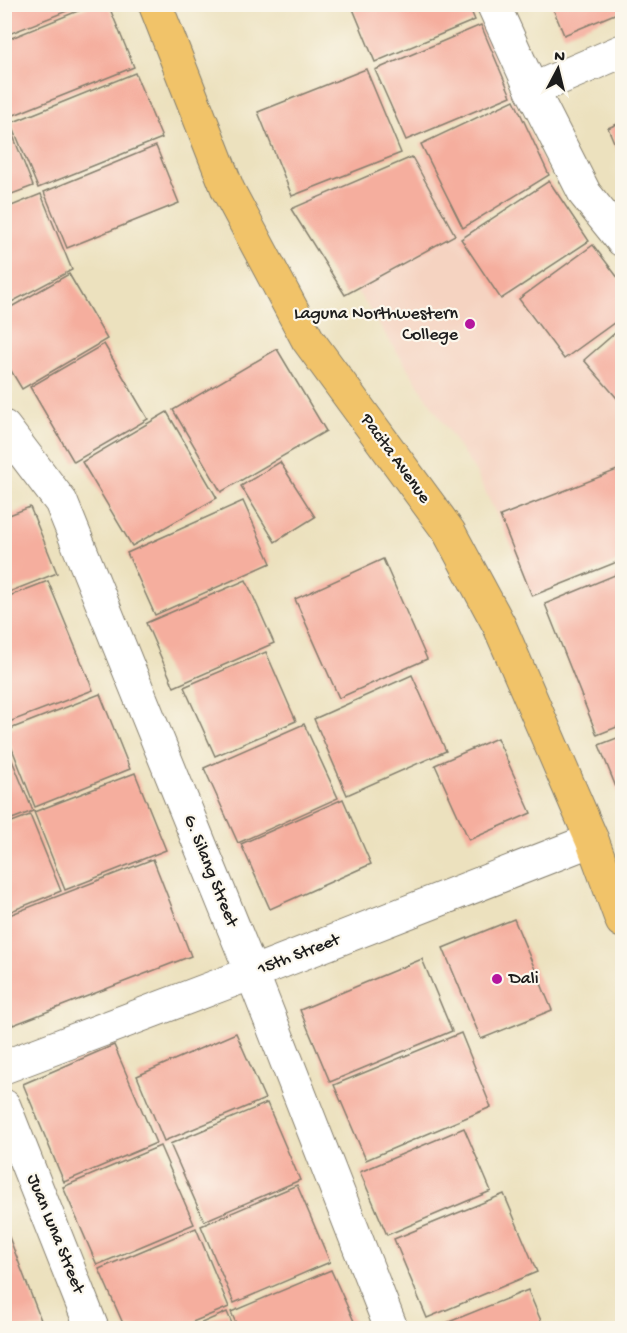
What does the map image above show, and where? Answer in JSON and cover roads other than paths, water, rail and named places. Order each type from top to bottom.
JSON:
[{"type":"main road","name":"Pacita Avenue","points":[[155,4],[233,200],[308,340],[449,532],[499,625],[592,840],[622,921]]},
{"type":"street","points":[[493,4],[531,90],[585,194],[622,240]]},
{"type":"street","points":[[531,90],[622,51]]},
{"type":"street","name":"G. Silang Street","points":[[4,427],[61,502],[252,973],[391,1329]]},
{"type":"street","name":"15th Street","points":[[4,1067],[592,840]]},
{"type":"street","name":"Juan Luna Street","points":[[4,1106],[92,1329]]},
{"type":"place","name":"Laguna Northwestern College","points":[[470,324]]},
{"type":"place","name":"Dali","points":[[497,979]]}]
